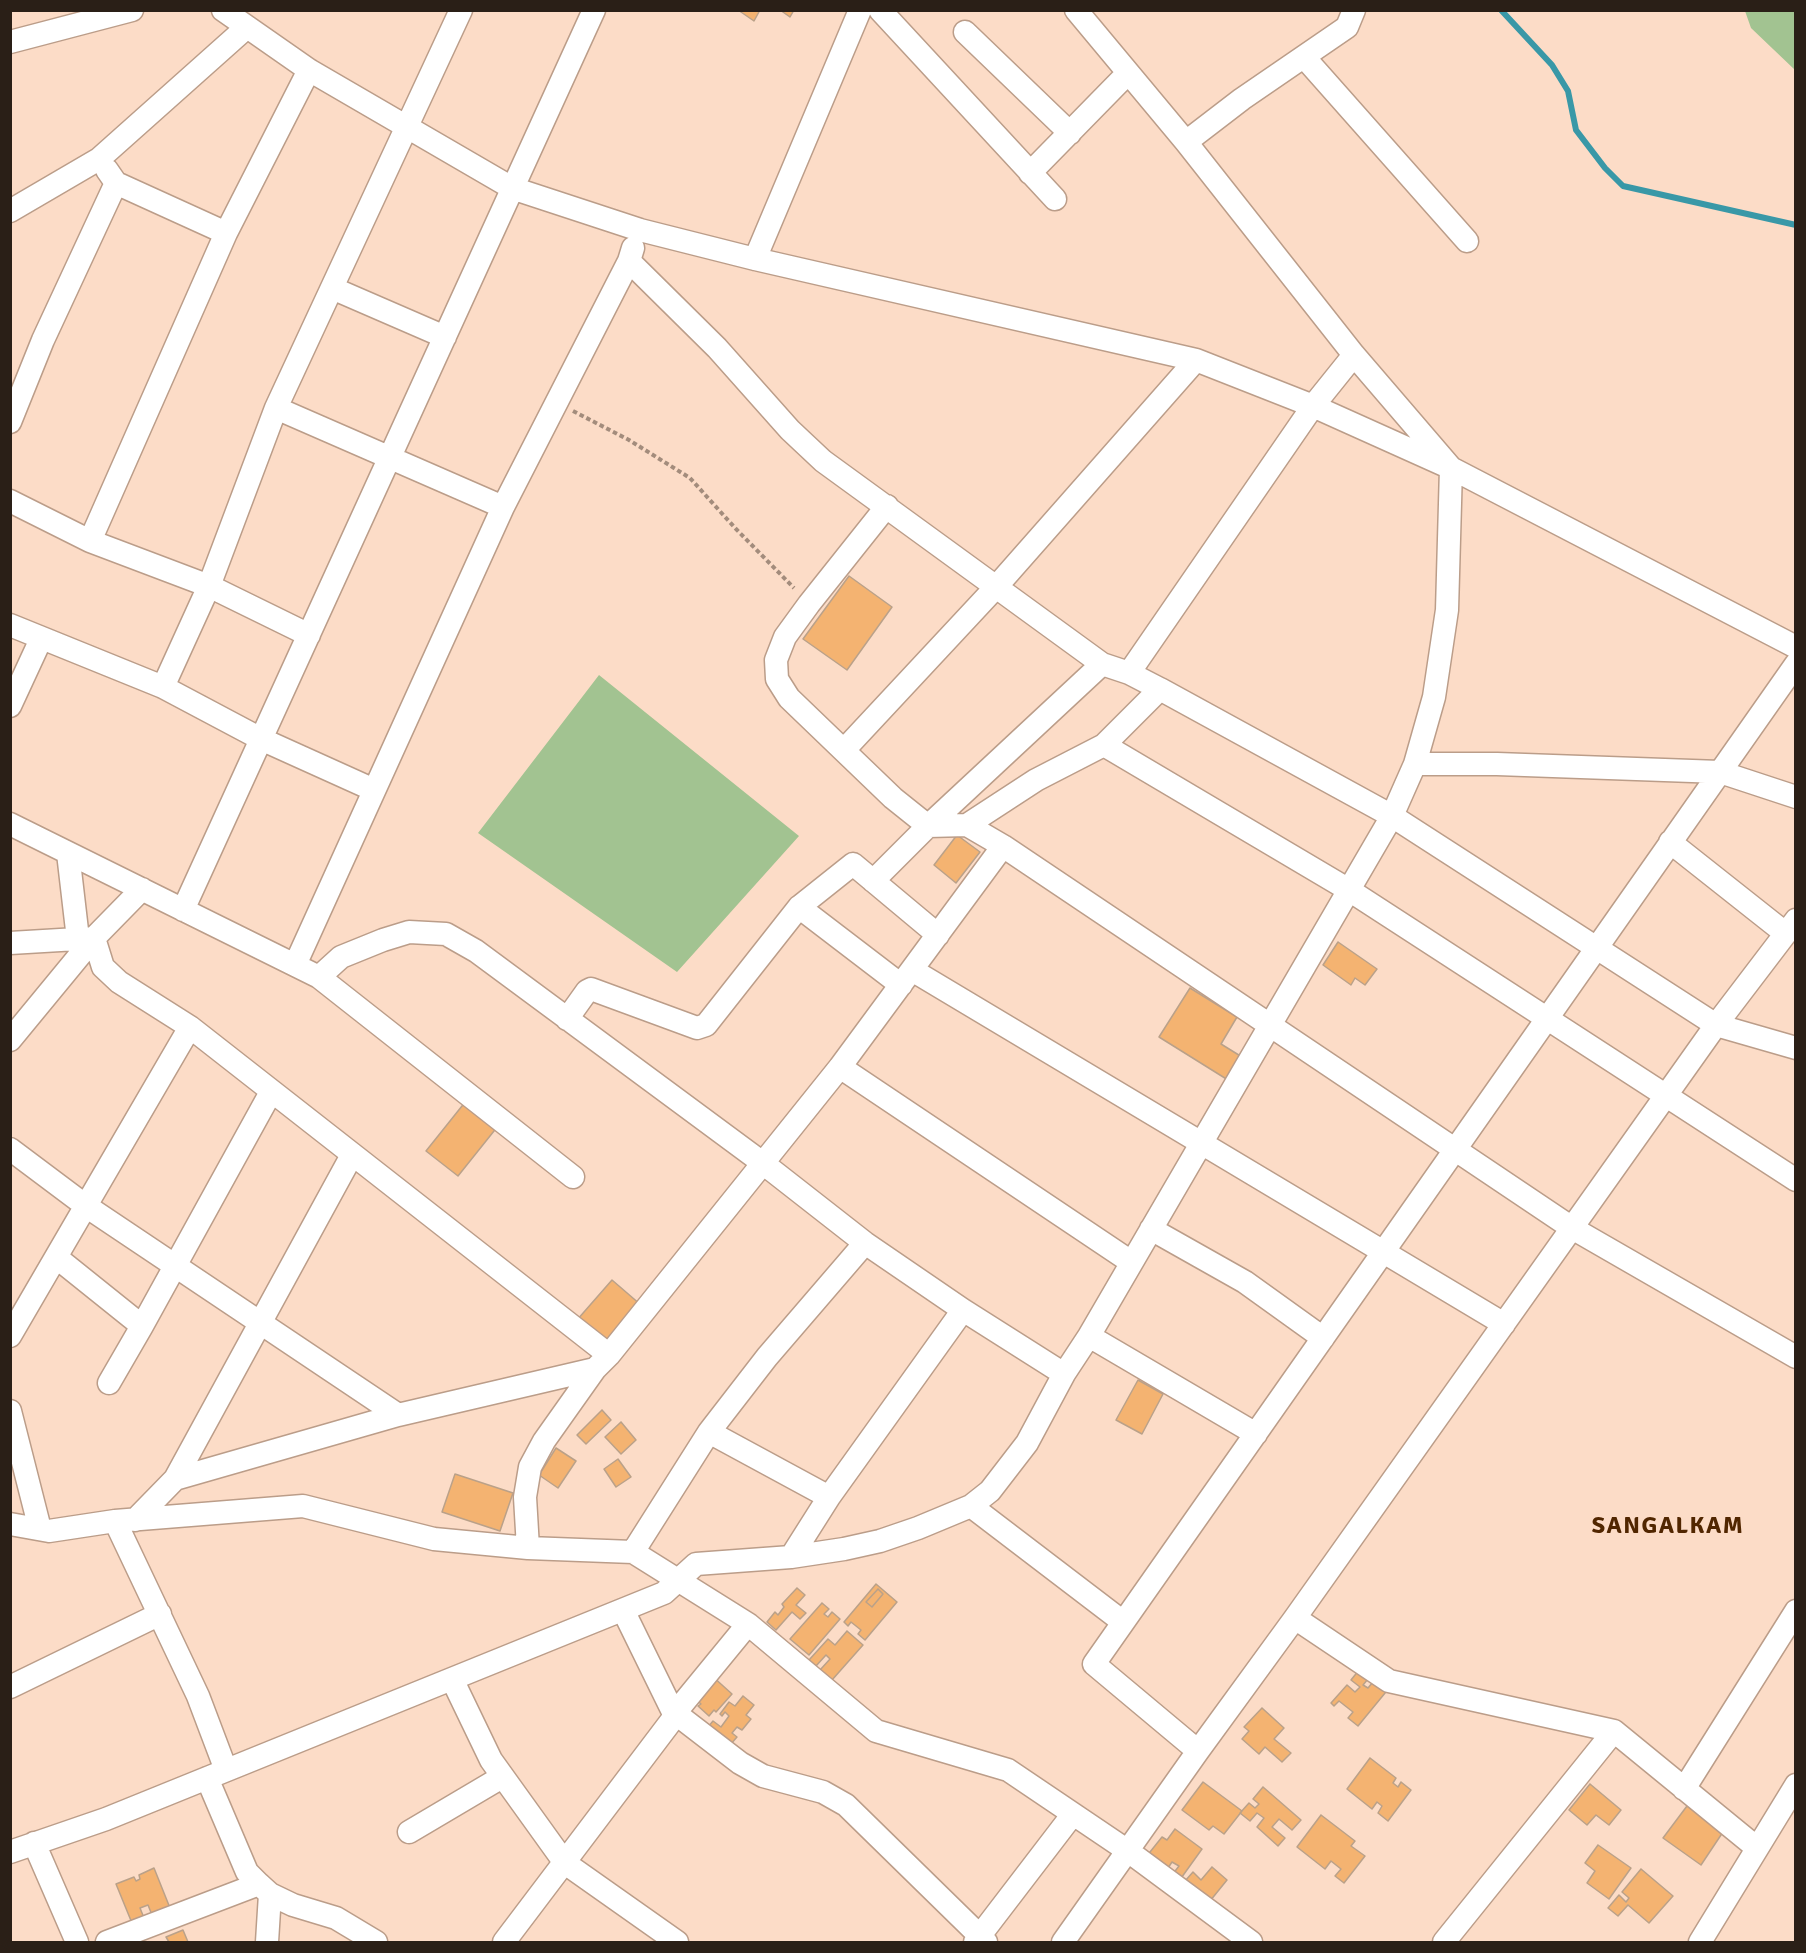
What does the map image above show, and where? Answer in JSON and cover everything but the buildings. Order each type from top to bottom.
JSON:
[{"type":"street","points":[[10,42],[132,10]]},
{"type":"street","points":[[223,10],[309,69],[512,188],[639,230],[755,259],[1196,360],[1313,406],[1451,468],[1796,647]]},
{"type":"street","points":[[163,687],[209,586],[276,408],[461,10]]},
{"type":"street","points":[[183,910],[594,10]]},
{"type":"street","points":[[755,259],[860,10]]},
{"type":"street","points":[[880,10],[1055,199]]},
{"type":"street","points":[[10,1852],[106,1819],[624,1610],[664,1593],[696,1564],[791,1557],[844,1549],[880,1541],[942,1520],[971,1506],[990,1491],[1027,1443],[1064,1374],[1089,1336],[1392,816],[1415,764],[1434,697],[1447,610],[1451,468],[1354,355],[1186,142],[1076,10]]},
{"type":"street","points":[[1186,142],[1242,99],[1347,27],[1354,10]]},
{"type":"street","points":[[10,211],[99,159],[247,27]]},
{"type":"street","points":[[965,32],[1070,133]]},
{"type":"street","points":[[1304,57],[1467,241]]},
{"type":"street","points":[[90,541],[226,233],[309,69]]},
{"type":"street","points":[[1030,173],[1128,72]]},
{"type":"street","points":[[99,159],[116,183],[226,233]]},
{"type":"street","points":[[10,422],[44,340],[116,183]]},
{"type":"street","points":[[295,965],[503,507],[629,261],[639,230]]},
{"type":"street","points":[[629,261],[717,348],[790,430],[823,461],[1102,664],[1129,673],[1160,689],[1392,816],[1716,1025],[1796,1048]]},
{"type":"street","points":[[332,288],[445,337]]},
{"type":"street","points":[[1129,673],[1313,406],[1354,355]]},
{"type":"street","points":[[844,750],[996,587],[1196,360]]},
{"type":"street","points":[[276,408],[503,507]]},
{"type":"street","points":[[10,501],[90,541],[209,586],[309,635]]},
{"type":"street","points":[[887,506],[785,637],[776,660],[777,679],[789,698],[893,798],[928,825],[967,825],[1003,846],[1572,1228],[1796,1358]]},
{"type":"street","points":[[10,625],[163,687],[261,739],[374,790]]},
{"type":"street","points":[[10,705],[41,639]]},
{"type":"street","points":[[873,881],[928,825],[1102,664]]},
{"type":"street","points":[[1198,1751],[1094,1664],[1796,664]]},
{"type":"street","points":[[967,825],[1036,780],[1104,745],[1160,689]]},
{"type":"street","points":[[1104,745],[1348,890],[1796,1180]]},
{"type":"street","points":[[1415,764],[1497,764],[1720,772],[1796,796]]},
{"type":"street","points":[[10,825],[319,977],[573,1177]]},
{"type":"street","points":[[1063,1942],[1716,1025],[1790,927],[1670,842]]},
{"type":"street","points":[[528,1548],[525,1497],[530,1467],[544,1441],[602,1362],[840,1067],[1003,846]]},
{"type":"street","points":[[68,853],[86,938],[103,967],[119,982],[190,1027],[352,1155],[602,1362]]},
{"type":"street","points":[[567,1019],[587,991],[591,989],[697,1029],[706,1025],[799,907],[853,864],[938,935]]},
{"type":"street","points":[[10,1040],[86,938],[142,890]]},
{"type":"street","points":[[799,907],[907,977],[1201,1143],[1504,1324]]},
{"type":"street","points":[[319,977],[341,957],[383,940],[409,932],[446,934],[476,951],[764,1164],[865,1243],[963,1310],[1064,1374]]},
{"type":"street","points":[[10,943],[86,938]]},
{"type":"street","points":[[10,1335],[190,1027]]},
{"type":"street","points":[[840,1067],[1131,1262]]},
{"type":"street","points":[[109,1383],[271,1092]]},
{"type":"street","points":[[10,1149],[86,1206],[398,1414]]},
{"type":"street","points":[[125,1520],[175,1479],[352,1155]]},
{"type":"street","points":[[1151,1229],[1245,1282],[1323,1338]]},
{"type":"street","points":[[633,1552],[709,1432],[766,1357],[865,1243]]},
{"type":"street","points":[[56,1257],[142,1326]]},
{"type":"street","points":[[791,1557],[829,1497],[963,1310]]},
{"type":"street","points":[[1089,1336],[1256,1434]]},
{"type":"street","points":[[175,1479],[398,1414],[602,1362]]},
{"type":"street","points":[[10,1411],[40,1529]]},
{"type":"street","points":[[709,1432],[829,1497]]},
{"type":"street","points":[[10,1524],[49,1531],[125,1520],[303,1506],[434,1539],[528,1548],[633,1552],[748,1624],[876,1731],[1008,1770],[1128,1851],[1251,1942]]},
{"type":"street","points":[[971,1506],[1123,1622]]},
{"type":"street","points":[[125,1520],[160,1614],[198,1696],[216,1774],[247,1872],[264,1889],[293,1905],[336,1918],[376,1942]]},
{"type":"street","points":[[624,1610],[675,1713],[740,1762],[763,1776],[823,1792],[846,1805],[980,1941],[1073,1814]]},
{"type":"street","points":[[1684,1789],[1796,1611]]},
{"type":"street","points":[[10,1687],[160,1614]]},
{"type":"street","points":[[1295,1618],[1389,1681],[1614,1731],[1757,1848]]},
{"type":"street","points":[[504,1942],[675,1713],[748,1624]]},
{"type":"street","points":[[452,1678],[491,1760],[565,1863],[670,1941]]},
{"type":"street","points":[[1444,1942],[1614,1731]]},
{"type":"street","points":[[409,1832],[502,1777]]},
{"type":"street","points":[[1700,1942],[1796,1785]]},
{"type":"street","points":[[34,1844],[77,1942]]},
{"type":"street","points":[[107,1942],[264,1889]]},
{"type":"street","points":[[264,1889],[267,1942]]},
{"type":"path","points":[[556,403],[629,440],[690,478],[809,604]]},
{"type":"green space","points":[[1745,11],[1795,11],[1795,70],[1751,28]]},
{"type":"green space","points":[[599,675],[799,836],[677,972],[478,833]]},
{"type":"waterway","points":[[1501,10],[1552,65],[1568,91],[1576,130],[1605,168],[1623,186],[1796,225]]},
{"type":"district","name":"SANGALKAM","points":[[1668,1527]]}]
